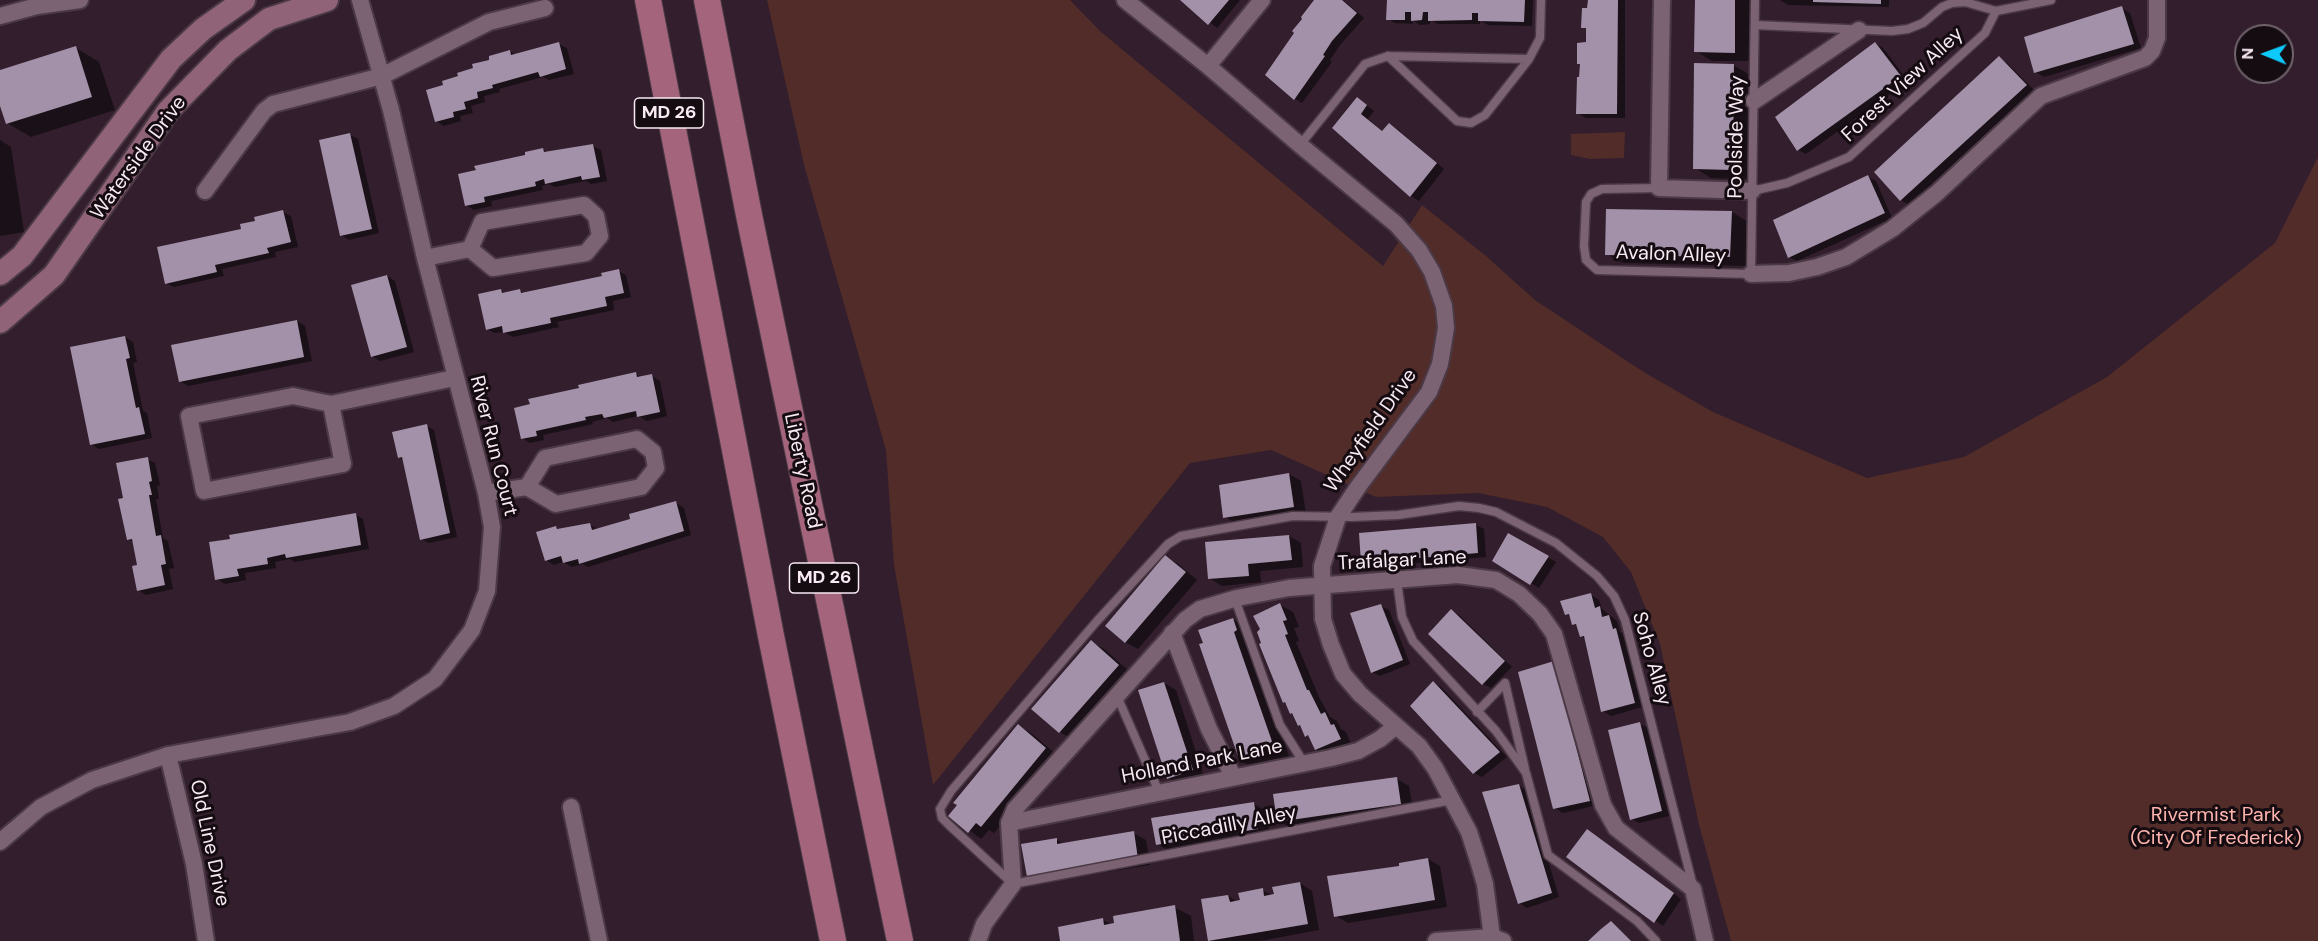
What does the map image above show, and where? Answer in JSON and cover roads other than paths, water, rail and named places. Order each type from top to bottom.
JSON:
[{"type":"main road","name":"MD 26","points":[[648,0],[769,625],[833,941]]},
{"type":"main road","name":"Liberty Road","points":[[707,0],[749,215],[900,941]]},
{"type":"main road","points":[[714,34],[726,0]]},
{"type":"street","points":[[0,16],[37,6],[80,0]]},
{"type":"street","name":"Waterside Drive","points":[[0,274],[22,256],[171,59],[202,29],[244,0]]},
{"type":"street","name":"Waterside Drive","points":[[0,322],[54,275],[168,111],[228,50],[269,19],[327,0]]},
{"type":"street","name":"River Run Court","points":[[0,842],[41,807],[92,780],[168,755],[350,722],[394,706],[435,679],[472,630],[487,591],[492,527],[486,493],[454,378],[382,76],[360,0]]},
{"type":"street","name":"Wheyfield Drive","points":[[1125,0],[1208,66],[1396,224],[1419,250],[1432,272],[1444,306],[1446,328],[1440,364],[1429,392],[1338,517],[1322,566],[1323,619],[1343,674],[1360,694],[1419,746],[1435,768],[1469,832],[1485,884],[1498,939]]},
{"type":"street","points":[[1208,66],[1262,0]]},
{"type":"street","points":[[1662,0],[1659,188],[1752,191]]},
{"type":"street","points":[[1751,274],[1789,273],[1817,267],[1846,257],[1892,229],[1937,193],[2041,96],[2145,58],[2152,51],[2157,38],[2157,0]]},
{"type":"street","points":[[205,191],[264,111],[273,104],[382,76],[489,22],[545,8]]},
{"type":"street","points":[[1754,101],[1858,30]]},
{"type":"street","points":[[584,205],[596,216],[600,236],[586,254],[493,268],[470,249],[482,222],[584,205]]},
{"type":"street","points":[[425,258],[470,249]]},
{"type":"street","points":[[331,404],[344,464],[204,491],[189,416],[293,396],[331,404],[454,378]]},
{"type":"street","points":[[486,493],[526,487],[556,504],[641,487],[656,468],[653,452],[637,439],[544,458],[526,487]]},
{"type":"street","name":"Trafalgar Lane","points":[[1009,823],[1015,809],[1172,633],[1200,609],[1289,588],[1458,575],[1496,580],[1519,594],[1540,614],[1554,634],[1604,805],[1616,828],[1694,889]]},
{"type":"street","points":[[1172,633],[1209,729],[1233,776]]},
{"type":"street","name":"Holland Park Lane","points":[[1009,823],[1358,751],[1380,739],[1396,726]]},
{"type":"street","name":"Old Line Drive","points":[[168,755],[195,864],[206,941]]},
{"type":"street","points":[[571,807],[599,941]]},
{"type":"street","points":[[978,941],[984,924],[1013,884],[1009,823]]},
{"type":"street","points":[[1694,889],[1705,941]]},
{"type":"street","points":[[1436,941],[1498,939]]},
{"type":"lane","points":[[1388,56],[1457,121],[1471,123],[1485,115],[1529,59],[1540,38],[1541,0]]},
{"type":"lane","name":"Poolside Way","points":[[1751,274],[1755,0]]},
{"type":"lane","points":[[1755,25],[1858,30],[1908,29],[1923,23],[1942,7],[1952,3],[1965,2],[1996,11],[2051,0]]},
{"type":"lane","name":"Forest View Alley","points":[[1752,191],[1787,183],[1849,157],[1984,33],[1996,11]]},
{"type":"lane","points":[[1300,145],[1365,64],[1388,56],[1529,59]]},
{"type":"lane","name":"Avalon Alley","points":[[1659,188],[1602,189],[1591,194],[1586,202],[1584,246],[1586,261],[1597,270],[1751,274]]},
{"type":"lane","name":"Soho Alley","points":[[1013,884],[942,818],[940,808],[951,791],[1097,621],[1168,544],[1181,536],[1293,516],[1398,515],[1459,506],[1496,512],[1556,543],[1597,576],[1614,596],[1625,620],[1694,889]]},
{"type":"lane","points":[[1397,581],[1402,616],[1413,641],[1496,731],[1526,773]]},
{"type":"lane","points":[[1235,599],[1280,725],[1304,763]]},
{"type":"lane","points":[[1477,712],[1505,683],[1548,855],[1637,921],[1656,941]]},
{"type":"lane","points":[[1117,696],[1159,792]]},
{"type":"lane","name":"Piccadilly Alley","points":[[1013,884],[1452,800]]},
{"type":"park label","name":"Rivermist Park (City Of Frederick)","points":[[2216,828]]}]
